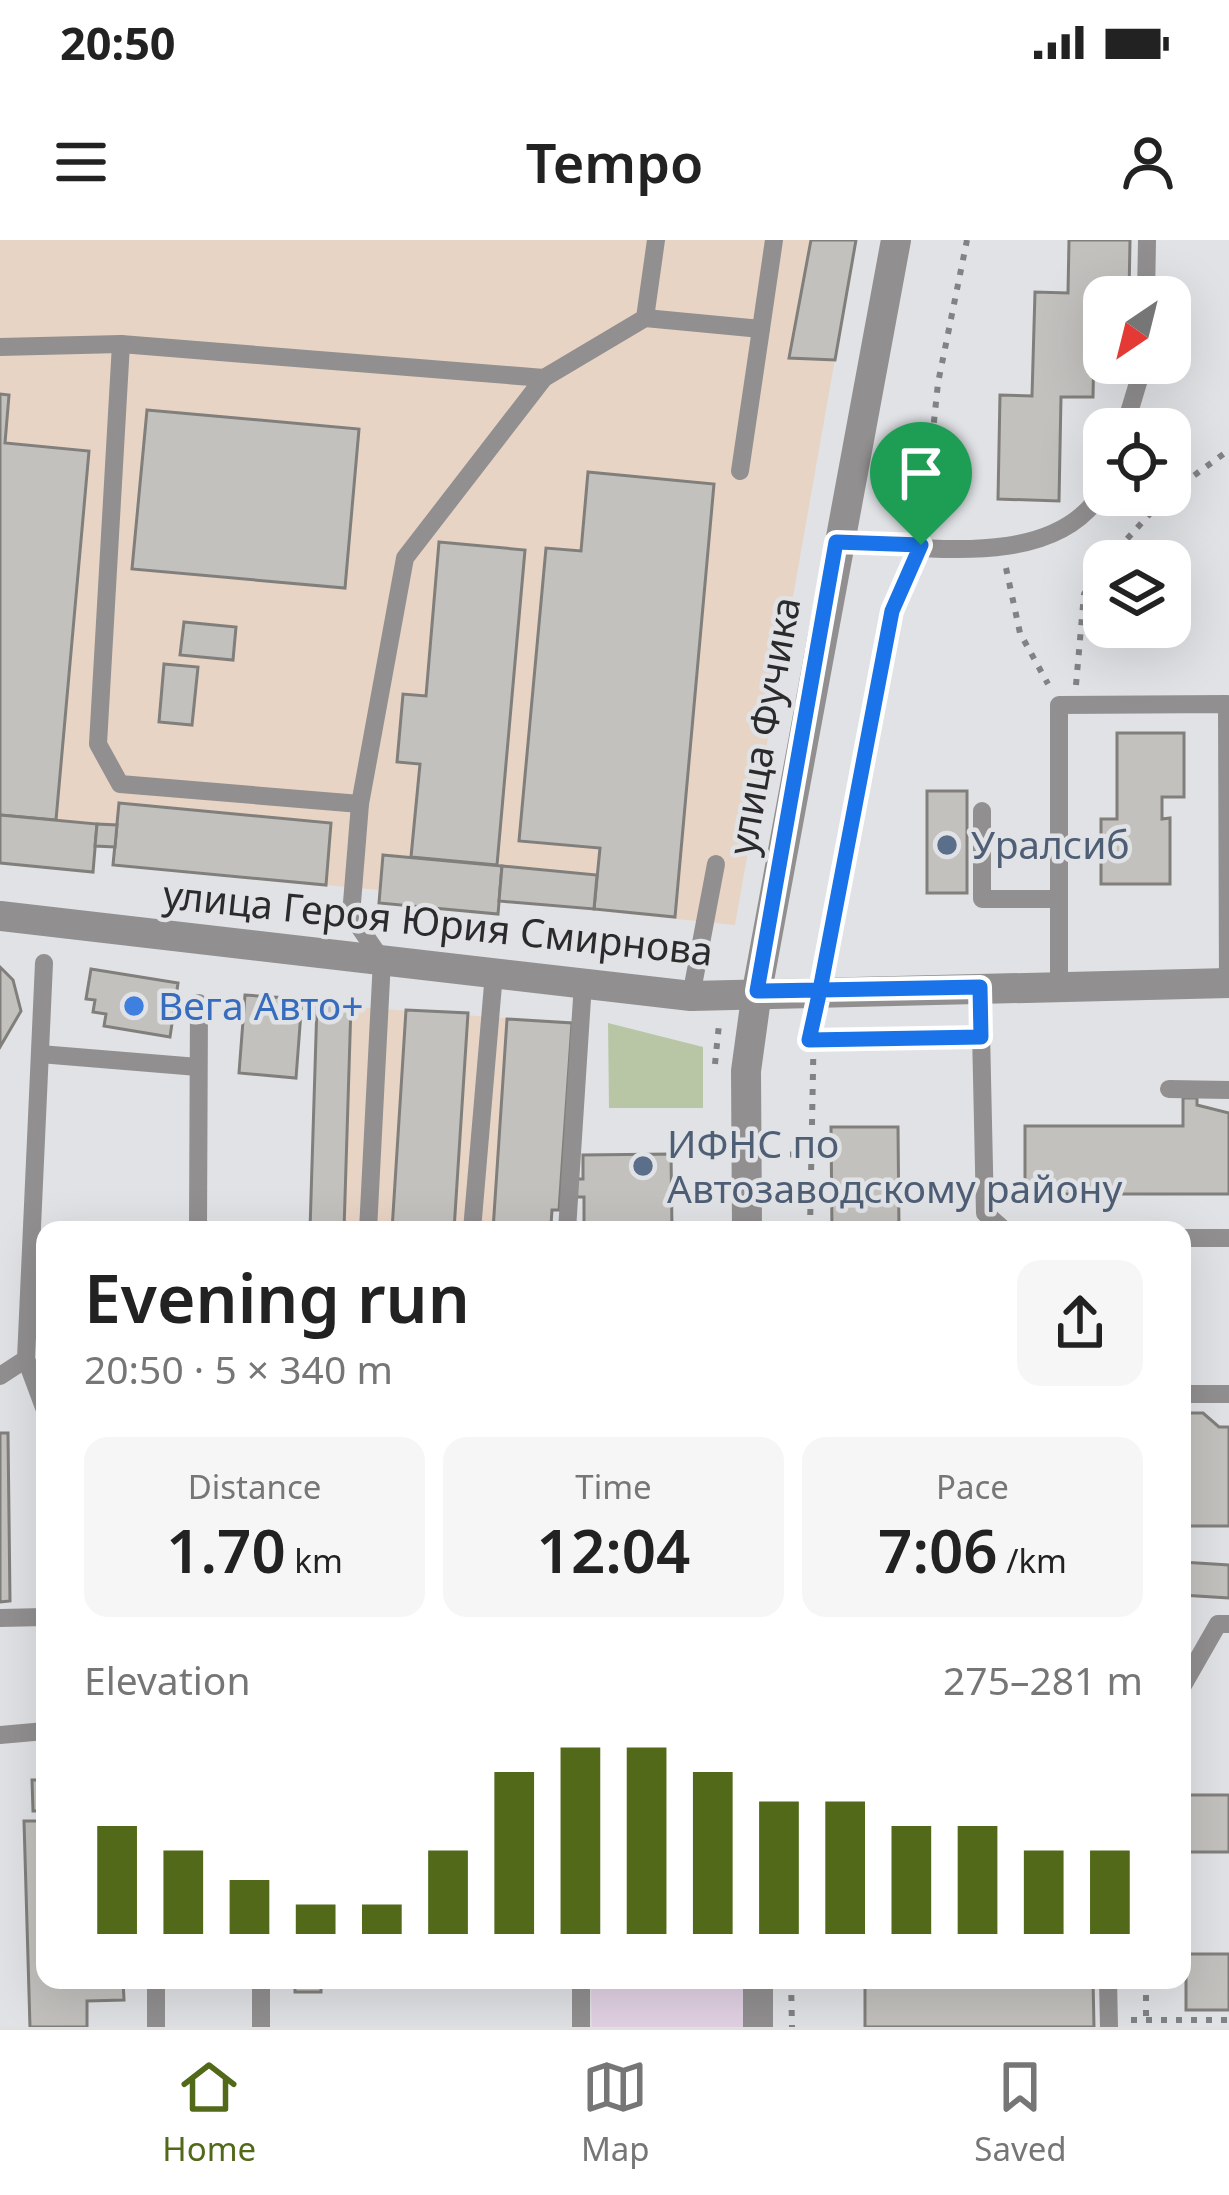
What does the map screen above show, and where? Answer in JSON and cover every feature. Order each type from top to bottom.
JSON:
[{"type":"street","name":"улица Фучика","points":[[747,1221],[746,1071],[757,991],[836,542],[896,240]]},
{"type":"street","name":"улица Героя Юрия Смирнова","points":[[0,916],[691,996],[1229,983]]},
{"type":"street","points":[[758,1989],[758,2027]]},
{"type":"lane","points":[[645,318],[656,240]]},
{"type":"lane","points":[[740,471],[774,240]]},
{"type":"lane","points":[[1146,276],[1147,240]]},
{"type":"lane","points":[[368,1221],[382,960],[351,915],[360,804],[405,558],[544,378],[645,318],[761,329]]},
{"type":"lane","points":[[0,347],[121,344],[544,378]]},
{"type":"lane","points":[[121,344],[98,744],[120,784],[360,804]]},
{"type":"lane","points":[[836,542],[1001,547],[1072,522],[1083,510]]},
{"type":"lane","points":[[1060,986],[1059,704],[1228,704],[1229,983]]},
{"type":"lane","points":[[982,811],[982,899],[1059,899]]},
{"type":"lane","points":[[691,996],[716,864]]},
{"type":"lane","points":[[38,1221],[44,963]]},
{"type":"lane","points":[[473,1221],[494,973]]},
{"type":"lane","points":[[568,1221],[583,983]]},
{"type":"lane","points":[[980,987],[985,1213],[994,1221]]},
{"type":"lane","points":[[198,1221],[199,1003]]},
{"type":"lane","points":[[40,1054],[198,1066]]},
{"type":"lane","points":[[1169,1089],[1229,1090]]},
{"type":"lane","points":[[1191,1238],[1229,1238]]},
{"type":"lane","points":[[36,1262],[26,1359],[36,1386]]},
{"type":"lane","points":[[0,1376],[26,1359]]},
{"type":"lane","points":[[1191,1394],[1229,1394]]},
{"type":"lane","points":[[0,1618],[36,1617]]},
{"type":"lane","points":[[1191,1672],[1218,1624],[1229,1624]]},
{"type":"lane","points":[[0,1735],[36,1732]]},
{"type":"lane","points":[[156,1989],[156,2027]]},
{"type":"lane","points":[[261,1989],[261,2027]]},
{"type":"lane","points":[[581,1989],[581,2027]]},
{"type":"lane","points":[[1108,1989],[1109,2024]]},
{"type":"path","points":[[810,1221],[809,1040],[892,611],[921,545],[938,383],[967,240]]},
{"type":"path","points":[[1191,477],[1229,450]]},
{"type":"path","points":[[1127,540],[1148,516]]},
{"type":"path","points":[[1001,547],[1020,633],[1059,704],[1081,676],[1083,622]]},
{"type":"path","points":[[809,1040],[981,1037]]},
{"type":"path","points":[[791,1989],[792,2027]]},
{"type":"path","points":[[1146,1989],[1146,2020]]},
{"type":"path","points":[[1109,2024],[1229,2020]]},
{"type":"shaded area","points":[[0,240],[856,240],[735,925],[500,901],[498,914],[379,903],[379,890],[113,865],[114,848],[96,846],[93,872],[0,863]]},
{"type":"shaded area","points":[[317,1004],[572,1023],[559,1210],[552,1210],[551,1221],[310,1221]]},
{"type":"shaded area","points":[[591,1989],[752,1989],[753,2027],[592,2027]]},
{"type":"green space","points":[[608,1023],[703,1047],[703,1108],[609,1108]]},
{"type":"building","points":[[811,240],[856,240],[835,360],[789,358]]},
{"type":"building","points":[[1069,240],[1130,240],[1129,276],[1083,276],[1083,384],[1093,384],[1093,397],[1061,397],[1059,501],[998,499],[1000,395],[1032,396],[1035,292],[1068,293]]},
{"type":"building","points":[[0,394],[9,395],[5,443],[89,451],[56,820],[0,815]]},
{"type":"building","points":[[147,410],[359,429],[345,588],[132,569]]},
{"type":"building","points":[[588,472],[714,484],[675,917],[594,909],[600,848],[519,841],[546,548],[581,551]]},
{"type":"building","points":[[439,542],[525,550],[497,865],[411,857],[420,764],[397,762],[403,694],[426,696]]},
{"type":"building","points":[[184,622],[236,627],[233,660],[180,655]]},
{"type":"building","points":[[164,664],[198,667],[192,725],[159,722]]},
{"type":"building","points":[[1117,733],[1184,733],[1184,797],[1162,797],[1162,819],[1170,818],[1170,884],[1101,884],[1101,819],[1117,819]]},
{"type":"building","name":"Уралсиб","points":[[927,791],[967,791],[967,893],[927,893]]},
{"type":"building","points":[[119,803],[331,823],[326,885],[113,865]]},
{"type":"building","points":[[0,815],[97,824],[93,872],[0,863]]},
{"type":"building","points":[[97,824],[117,825],[115,847],[95,846]]},
{"type":"building","points":[[383,855],[502,866],[498,914],[379,903]]},
{"type":"building","points":[[502,866],[597,875],[594,909],[499,901]]},
{"type":"building","points":[[0,967],[13,980],[21,1011],[0,1047]]},
{"type":"building","name":"Вега Авто+","points":[[91,969],[178,983],[170,1037],[104,1026],[106,1014],[93,1012],[95,1000],[86,999]]},
{"type":"building","points":[[245,995],[302,999],[296,1078],[239,1073]]},
{"type":"building","points":[[317,1004],[351,1005],[344,1221],[310,1221]]},
{"type":"building","points":[[406,1010],[468,1013],[455,1221],[393,1221]]},
{"type":"building","points":[[507,1019],[572,1023],[559,1210],[552,1210],[551,1221],[494,1221]]},
{"type":"building","points":[[1183,1098],[1197,1098],[1197,1105],[1229,1113],[1229,1194],[1025,1194],[1025,1126],[1183,1126]]},
{"type":"building","points":[[831,1127],[898,1127],[899,1221],[832,1221]]},
{"type":"building","points":[[671,1154],[672,1221],[584,1221],[584,1197],[576,1197],[575,1179],[583,1179],[583,1155]]},
{"type":"building","points":[[1191,1413],[1203,1413],[1219,1427],[1229,1427],[1229,1526],[1191,1526]]},
{"type":"building","points":[[0,1433],[8,1433],[10,1601],[0,1602]]},
{"type":"building","points":[[1191,1563],[1229,1565],[1229,1598],[1191,1596]]},
{"type":"building","points":[[32,1780],[36,1780],[36,1811]]},
{"type":"building","points":[[1191,1795],[1229,1795],[1229,1852],[1191,1852]]},
{"type":"building","points":[[24,1821],[36,1821],[36,1989],[123,1989],[124,2000],[87,2001],[87,2027],[30,2027]]},
{"type":"building","points":[[1191,1954],[1229,1954],[1229,2010],[1186,2010]]},
{"type":"building","points":[[865,1989],[1093,1989],[1094,2027],[865,2027]]},
{"type":"place","name":"Уралсиб","points":[[947,845]]},
{"type":"place","name":"Вега Авто+","points":[[134,1006]]},
{"type":"place","name":"ИФНС по Автозаводскому району","points":[[643,1166]]},
{"type":"route","points":[[921,545],[836,542],[757,991],[820,990],[809,1040],[981,1037],[980,987],[820,990],[892,611],[921,545]]}]
